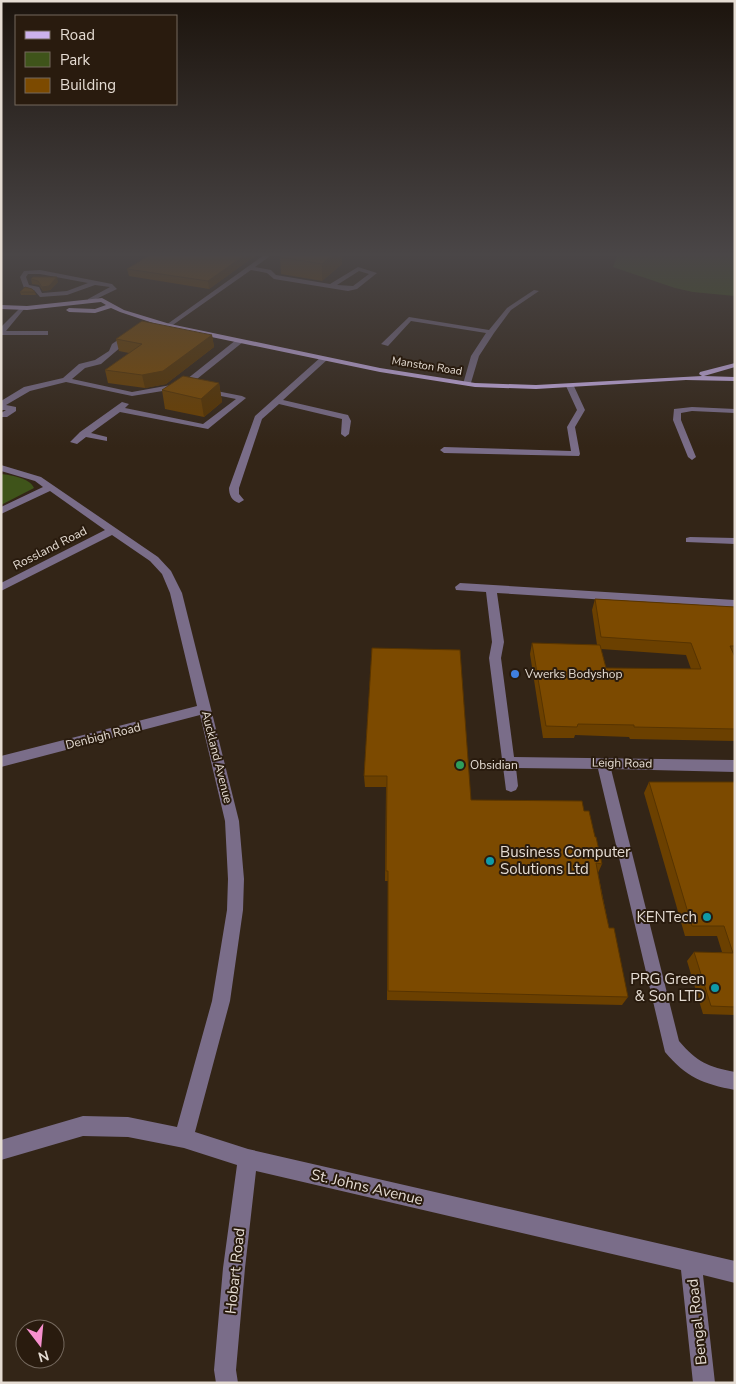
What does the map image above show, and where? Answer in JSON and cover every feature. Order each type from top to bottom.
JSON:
[{"type":"main road","name":"Manston Road","points":[[123,318],[324,359],[467,384],[516,387],[570,386],[686,378],[735,380]]},
{"type":"main road","name":"Manston Road","points":[[146,318],[168,326]]},
{"type":"main road","name":"Manston Road","points":[[686,378],[735,365]]},
{"type":"street","points":[[2,330],[14,318]]},
{"type":"street","points":[[168,326],[180,318]]},
{"type":"street","points":[[467,384],[475,356],[503,318]]},
{"type":"street","points":[[384,344],[409,319],[491,332]]},
{"type":"street","points":[[66,380],[82,366],[98,362],[141,328]]},
{"type":"street","points":[[2,330],[44,333]]},
{"type":"street","points":[[184,385],[239,342]]},
{"type":"street","points":[[239,500],[234,494],[234,488],[258,418],[324,359]]},
{"type":"street","points":[[2,409],[27,389],[66,380],[132,394],[184,385],[242,398],[205,427],[120,409]]},
{"type":"street","points":[[444,450],[576,454],[571,427],[581,410],[570,386]]},
{"type":"street","points":[[74,442],[110,414],[120,409],[132,394]]},
{"type":"street","points":[[277,401],[345,417],[347,421],[345,434]]},
{"type":"street","points":[[692,457],[677,420],[677,411],[692,409],[735,411]]},
{"type":"street","points":[[83,434],[104,439]]},
{"type":"street","name":"Auckland Avenue","points":[[1,468],[32,476],[154,559],[167,573],[176,593],[232,821],[236,879],[235,910],[221,1001],[184,1138]]},
{"type":"street","points":[[1,511],[50,487]]},
{"type":"street","name":"Rossland Road","points":[[1,588],[111,531]]},
{"type":"street","points":[[690,540],[735,541]]},
{"type":"street","points":[[460,586],[735,604]]},
{"type":"street","points":[[491,588],[497,644],[495,658],[512,786]]},
{"type":"street","name":"Denbigh Road","points":[[1,762],[205,710]]},
{"type":"street","name":"Leigh Road","points":[[510,762],[735,766]]},
{"type":"street","points":[[602,763],[671,1046],[688,1064],[705,1076],[735,1081]]},
{"type":"street","name":"St. Johns Avenue","points":[[1,1150],[83,1126],[128,1126],[184,1138],[248,1159],[735,1272]]},
{"type":"street","name":"Hobart Road","points":[[227,1383],[225,1370],[234,1268],[248,1159]]},
{"type":"street","name":"Bengal Road","points":[[691,1262],[704,1383]]},
{"type":"green space","points":[[1,474],[24,479],[34,488],[1,505]]},
{"type":"building","points":[[142,321],[212,335],[163,371],[142,375],[105,370],[142,344],[116,339]]},
{"type":"building","points":[[183,376],[219,383],[201,399],[162,390]]},
{"type":"building","points":[[595,599],[735,607],[735,646],[730,646],[735,657],[735,729],[578,724],[577,727],[546,726],[532,643],[600,645],[606,668],[701,669],[691,643],[601,637]]},
{"type":"building","points":[[372,648],[460,650],[471,800],[582,801],[584,811],[589,811],[596,837],[602,864],[596,863],[602,896],[609,928],[614,928],[628,997],[388,991],[387,776],[364,776]]},
{"type":"building","points":[[649,782],[735,782],[735,1007],[711,1006],[694,952],[733,953],[724,926],[692,926]]},
{"type":"place","name":"Vwerks Bodyshop","points":[[515,674]]},
{"type":"place","name":"Obsidian","points":[[460,765]]},
{"type":"place","name":"Business Computer Solutions Ltd","points":[[490,861]]},
{"type":"place","name":"KENTech","points":[[707,917]]},
{"type":"place","name":"PRG Green & Son LTD","points":[[715,988]]}]
